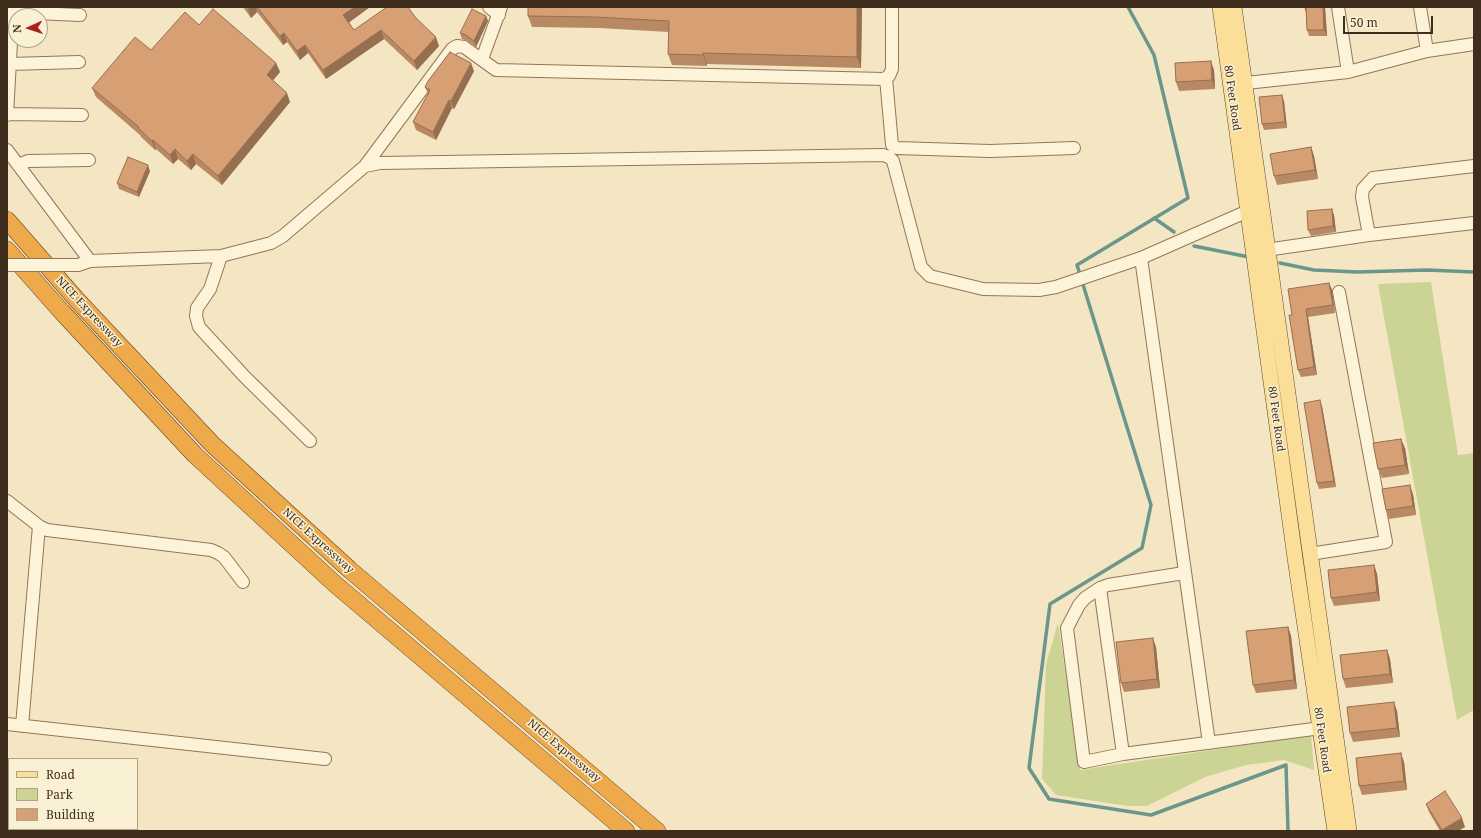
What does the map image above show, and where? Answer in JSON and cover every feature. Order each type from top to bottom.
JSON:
[{"type":"highway","name":"NICE Expressway","points":[[7,220],[77,300],[213,445],[350,570],[657,831]]},
{"type":"highway","name":"NICE Expressway","points":[[7,250],[62,312],[195,455],[334,584],[626,831]]},
{"type":"main road","name":"80 Feet Road","points":[[1220,7],[1237,84],[1260,251],[1295,558],[1335,831]]},
{"type":"main road","name":"80 Feet Road","points":[[1234,7],[1237,84],[1248,211],[1260,251],[1310,554],[1349,831]]},
{"type":"street","points":[[7,265],[78,265],[90,261],[221,256],[277,241],[365,166],[452,49],[457,46],[464,47],[496,70],[886,78],[891,74],[892,69],[892,7]]},
{"type":"street","points":[[1338,7],[1348,72]]},
{"type":"street","points":[[1420,7],[1427,51]]},
{"type":"street","points":[[482,59],[496,10]]},
{"type":"street","points":[[48,13],[80,15]]},
{"type":"street","points":[[1237,84],[1348,72],[1427,51],[1474,44]]},
{"type":"street","points":[[11,48],[7,114],[82,115]]},
{"type":"street","points":[[10,64],[79,62]]},
{"type":"street","points":[[886,78],[892,144],[897,148],[990,151],[1074,148]]},
{"type":"street","points":[[7,150],[90,261]]},
{"type":"street","points":[[365,166],[380,163],[883,155],[889,157],[893,161],[921,267],[928,274],[983,289],[1040,290],[1074,282],[1141,258],[1248,211]]},
{"type":"street","points":[[18,165],[28,161],[89,160]]},
{"type":"street","points":[[1368,235],[1362,197],[1363,190],[1373,178],[1474,166]]},
{"type":"street","points":[[1260,251],[1368,235],[1474,223]]},
{"type":"street","points":[[221,256],[210,289],[197,308],[196,316],[199,327],[244,376],[310,441]]},
{"type":"street","points":[[1141,258],[1209,743]]},
{"type":"street","points":[[1310,554],[1386,542],[1339,292]]},
{"type":"street","points":[[7,501],[39,526],[47,530],[211,550],[224,557],[243,582]]},
{"type":"street","points":[[22,726],[39,526]]},
{"type":"street","points":[[1184,573],[1112,584],[1100,588],[1082,601],[1067,628],[1084,762],[1123,754],[1321,728]]},
{"type":"street","points":[[1100,588],[1123,754]]},
{"type":"street","points":[[7,724],[325,759]]},
{"type":"green space","points":[[1431,282],[1458,455],[1474,453],[1474,710],[1457,720],[1378,284]]},
{"type":"green space","points":[[1058,623],[1080,770],[1311,735],[1314,770],[1284,760],[1246,765],[1205,777],[1147,806],[1128,806],[1056,795],[1042,779],[1046,664]]},
{"type":"building","points":[[257,7],[355,7],[343,15],[354,30],[387,7],[408,7],[416,18],[436,37],[414,61],[381,30],[323,70],[305,45],[297,51],[284,33],[280,36]]},
{"type":"building","points":[[528,7],[857,7],[857,57],[703,53],[703,55],[668,54],[669,21],[595,17],[528,16]]},
{"type":"building","points":[[1306,7],[1323,7],[1324,30],[1307,30]]},
{"type":"building","points":[[213,9],[276,63],[267,75],[287,93],[218,176],[193,154],[187,161],[175,149],[170,155],[92,88],[135,37],[151,50],[185,12],[199,25]]},
{"type":"building","points":[[472,9],[486,16],[474,41],[466,35],[460,33]]},
{"type":"building","points":[[450,52],[471,63],[451,101],[449,100],[433,132],[413,122],[430,90],[425,87],[428,81]]},
{"type":"building","points":[[1211,61],[1212,80],[1176,82],[1175,63]]},
{"type":"building","points":[[1282,95],[1285,122],[1262,124],[1259,97]]},
{"type":"building","points":[[1311,147],[1315,170],[1274,176],[1270,154]]},
{"type":"building","points":[[128,157],[148,165],[137,192],[117,183]]},
{"type":"building","points":[[1332,209],[1333,226],[1308,230],[1307,211]]},
{"type":"building","points":[[1329,283],[1333,305],[1306,309],[1314,367],[1298,370],[1289,315],[1292,315],[1288,289]]},
{"type":"building","points":[[1320,400],[1334,481],[1317,483],[1304,403]]},
{"type":"building","points":[[1401,439],[1405,465],[1378,469],[1373,443]]},
{"type":"building","points":[[1410,485],[1413,506],[1386,510],[1382,489]]},
{"type":"building","points":[[1374,565],[1377,592],[1331,598],[1328,570]]},
{"type":"building","points":[[1288,627],[1294,680],[1253,685],[1246,631]]},
{"type":"building","points":[[1153,638],[1157,679],[1121,683],[1116,642]]},
{"type":"building","points":[[1387,650],[1390,674],[1343,679],[1340,655]]},
{"type":"building","points":[[1394,702],[1397,728],[1350,733],[1347,707]]},
{"type":"building","points":[[1401,753],[1404,781],[1359,786],[1356,758]]},
{"type":"building","points":[[1445,791],[1462,818],[1442,830],[1426,804]]},
{"type":"waterway","points":[[1128,7],[1154,55],[1188,198],[1077,265],[1151,505],[1142,548],[1050,604],[1029,768],[1049,799],[1151,815],[1286,765],[1288,831]]},
{"type":"waterway","points":[[1154,218],[1174,232]]},
{"type":"waterway","points":[[1194,246],[1249,257]]},
{"type":"waterway","points":[[1280,263],[1314,270],[1357,272],[1427,270],[1474,272]]}]
